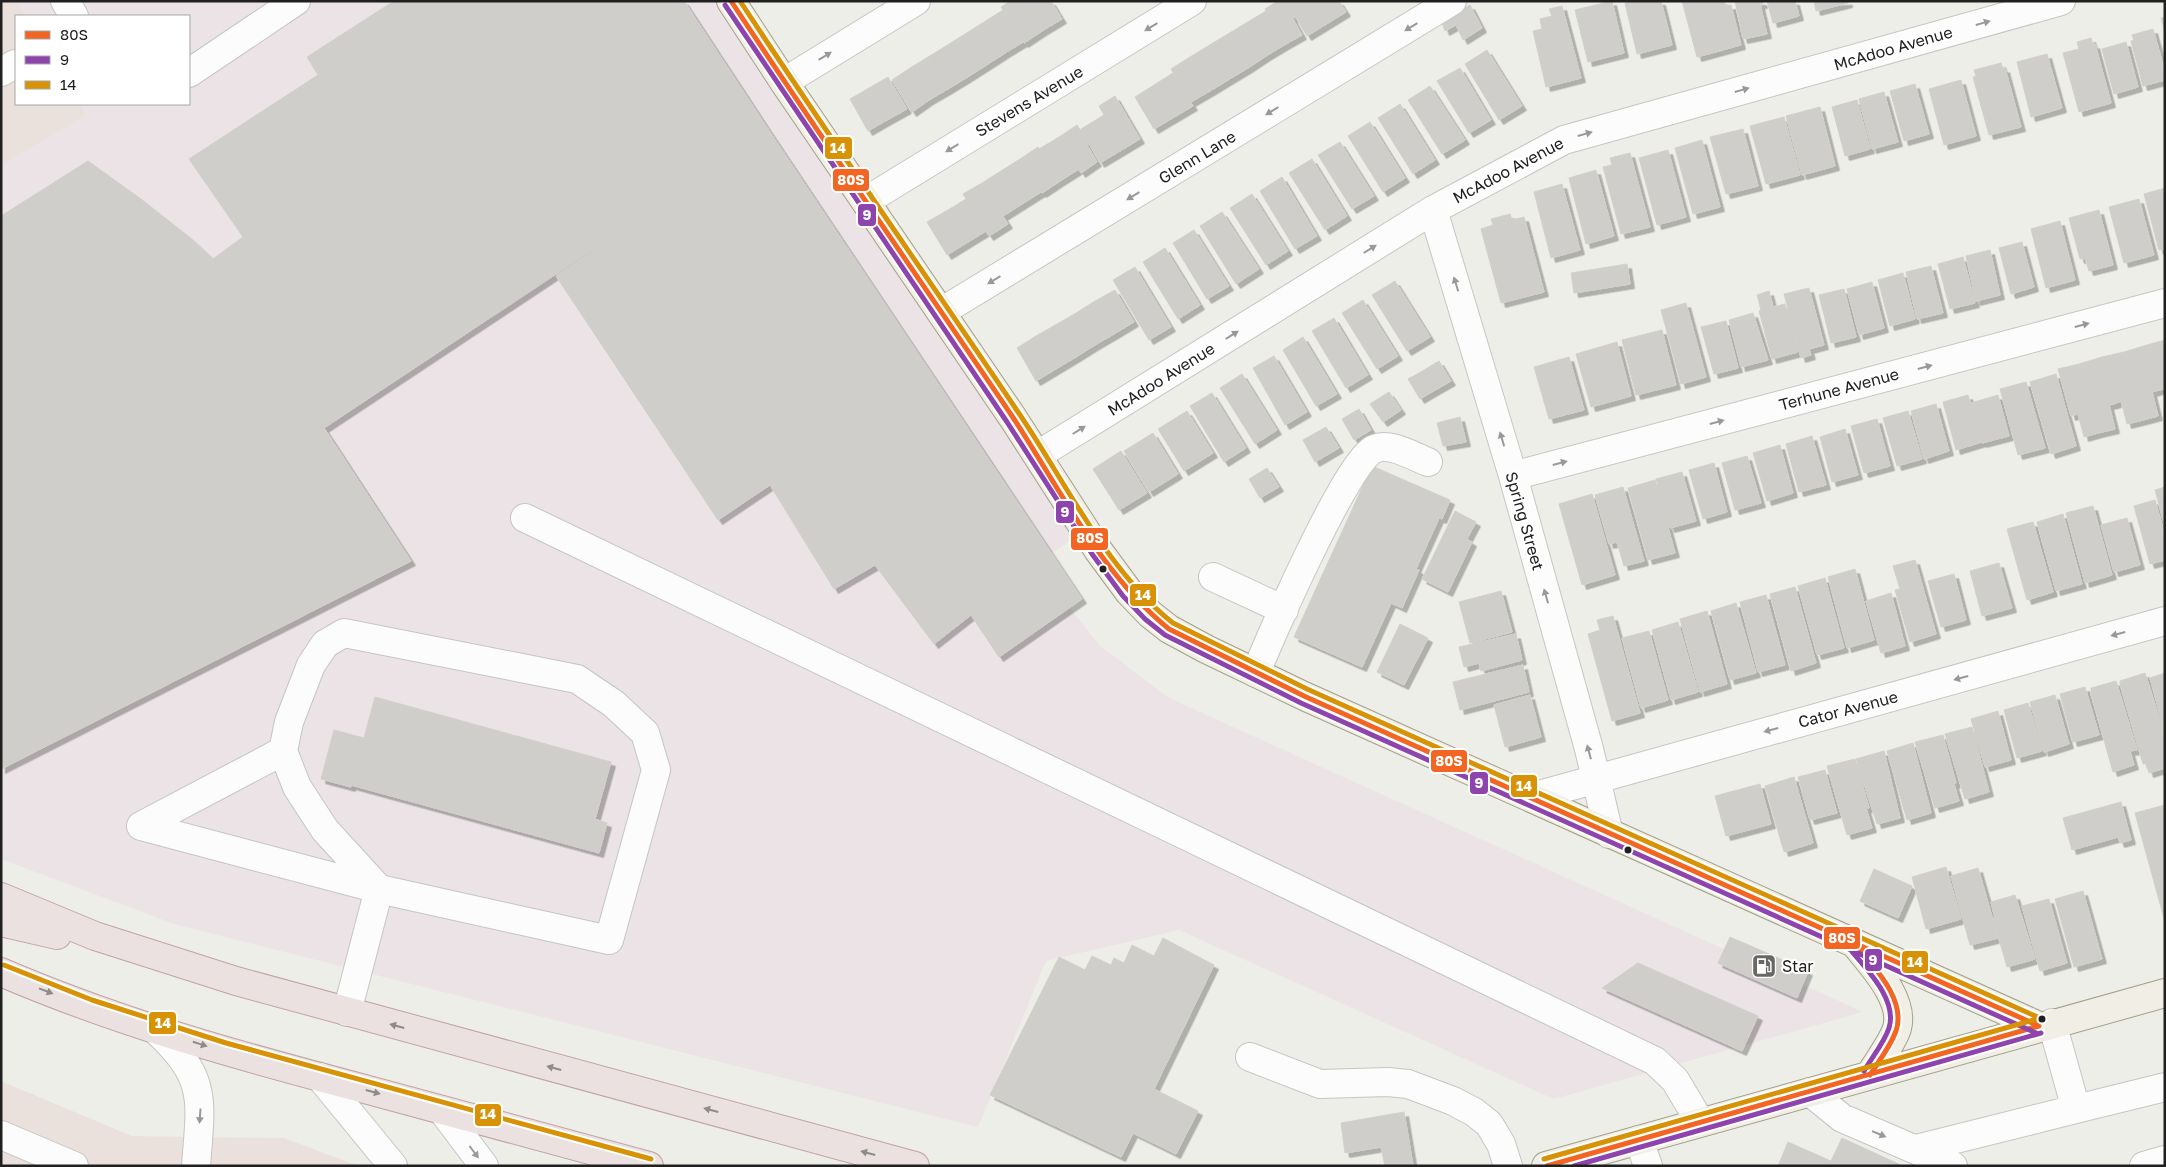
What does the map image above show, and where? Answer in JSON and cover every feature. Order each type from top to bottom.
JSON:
[{"type":"highway","points":[[1,897],[95,936],[142,953]]},
{"type":"highway","points":[[1,922],[142,953],[347,1012],[915,1166]]},
{"type":"highway","points":[[1,972],[46,991],[156,1030],[320,1078],[649,1166]]},
{"type":"main road","points":[[731,1],[1038,455],[1098,550],[1128,592],[1150,614],[1170,630],[1256,673],[1532,797],[1609,834],[2046,1025]]},
{"type":"main road","points":[[1854,942],[1884,981],[1896,1004],[1898,1016],[1897,1029],[1870,1075]]},
{"type":"main road","points":[[1546,1166],[1582,1161],[1639,1140],[1700,1122],[2165,993]]},
{"type":"street","points":[[65,1],[73,15]]},
{"type":"street","points":[[190,72],[296,1]]},
{"type":"street","points":[[784,82],[916,1]]},
{"type":"street","name":"Stevens Avenue","points":[[866,201],[1192,1]]},
{"type":"street","name":"Glenn Lane","points":[[942,312],[1452,1]]},
{"type":"street","name":"McAdoo Avenue","points":[[1038,455],[1433,210],[1564,140],[2061,1]]},
{"type":"street","name":"Spring Street","points":[[1433,210],[1513,476],[1596,778],[1609,834]]},
{"type":"street","name":"Terhune Avenue","points":[[1513,476],[2165,303]]},
{"type":"street","points":[[1256,673],[1324,524],[1358,464],[1374,449],[1392,447],[1428,462]]},
{"type":"street","points":[[525,518],[1655,1061],[1675,1080],[1700,1122]]},
{"type":"street","points":[[1213,577],[1284,610]]},
{"type":"street","name":"Cator Avenue","points":[[1532,797],[2165,621]]},
{"type":"street","points":[[283,751],[141,826],[379,889],[609,940],[656,770],[645,733],[614,704],[577,679],[344,633],[324,644],[311,665],[289,722],[283,751],[297,787],[325,830],[379,889]]},
{"type":"street","points":[[347,1012],[379,889]]},
{"type":"street","points":[[2046,1025],[2076,1109]]},
{"type":"street","points":[[156,1030],[173,1046],[192,1071],[196,1084],[201,1109],[196,1166]]},
{"type":"street","points":[[1250,1057],[1320,1084],[1388,1082],[1408,1084],[1453,1101],[1474,1112],[1490,1124],[1502,1144],[1508,1166]]},
{"type":"street","points":[[320,1078],[393,1166]]},
{"type":"street","points":[[1916,1149],[2165,1087]]},
{"type":"street","points":[[1810,1092],[1842,1118],[1953,1166]]},
{"type":"street","points":[[442,1110],[484,1166]]},
{"type":"street","points":[[1,1135],[74,1166]]},
{"type":"street","points":[[1639,1140],[1648,1166]]},
{"type":"street","points":[[2144,1166],[2165,1160]]},
{"type":"shaded area","points":[[1,1],[17,1],[26,15],[15,15],[15,105],[81,105],[87,115],[1,166]]},
{"type":"shaded area","points":[[17,1],[715,1],[1075,537],[1036,564],[1099,645],[1169,698],[1863,1012],[1554,1099],[1179,930],[1046,961],[978,1127],[174,924],[1,859],[1,166],[87,115],[81,105],[190,105],[190,15],[26,15]]},
{"type":"shaded area","points":[[1,1081],[132,1136],[284,1138],[359,1166],[1,1166]]},
{"type":"building","points":[[394,1],[684,1],[770,132],[324,428],[411,561],[1,769],[1,216],[88,161],[141,199],[193,240],[213,259],[243,237],[189,159],[318,75],[307,57]]},
{"type":"building","points":[[1010,1],[1024,1],[1042,31],[1024,43],[1001,7]]},
{"type":"building","points":[[1024,1],[1051,1],[1062,19],[1042,31]]},
{"type":"building","points":[[1278,1],[1286,1],[1302,35],[1286,44],[1265,9]]},
{"type":"building","points":[[1290,1],[1339,1],[1346,12],[1307,36],[1287,3]]},
{"type":"building","points":[[1612,1],[1624,53],[1588,62],[1575,10]]},
{"type":"building","points":[[1632,1],[1661,1],[1672,45],[1637,54],[1625,3]]},
{"type":"building","points":[[1682,1],[1724,1],[1726,6],[1731,5],[1741,45],[1697,57]]},
{"type":"building","points":[[1735,1],[1762,1],[1763,4],[1760,4],[1767,34],[1743,39]]},
{"type":"building","points":[[1767,1],[1795,1],[1799,16],[1773,23]]},
{"type":"building","points":[[1814,1],[1848,1],[1848,3],[1816,11]]},
{"type":"building","points":[[1470,5],[1482,28],[1463,40],[1456,25],[1445,31],[1441,20]]},
{"type":"building","points":[[1562,6],[1581,78],[1546,87],[1533,31],[1542,29],[1540,19],[1552,16],[1549,9]]},
{"type":"building","points":[[1003,10],[1023,42],[1005,53],[984,22]]},
{"type":"building","points":[[1266,11],[1286,44],[1266,56],[1246,23]]},
{"type":"building","points":[[2165,17],[2165,33],[2161,18]]},
{"type":"building","points":[[984,22],[1005,53],[985,66],[965,34]]},
{"type":"building","points":[[1246,23],[1266,56],[1248,68],[1228,34]]},
{"type":"building","points":[[2153,29],[2165,72],[2165,80],[2143,86],[2131,41],[2134,40],[2132,35]]},
{"type":"building","points":[[965,34],[985,66],[966,78],[946,46]]},
{"type":"building","points":[[1228,34],[1248,68],[1228,80],[1208,46]]},
{"type":"building","points":[[2091,38],[2093,45],[2095,44],[2111,103],[2079,112],[2063,53],[2079,49],[2077,42]]},
{"type":"building","points":[[2126,42],[2138,87],[2114,94],[2102,49]]},
{"type":"building","points":[[946,46],[966,78],[948,89],[928,57]]},
{"type":"building","points":[[1208,46],[1228,80],[1210,91],[1190,57]]},
{"type":"building","points":[[1487,50],[1522,106],[1499,120],[1465,64]]},
{"type":"building","points":[[2047,54],[2062,108],[2031,117],[2017,62]]},
{"type":"building","points":[[928,57],[948,89],[929,100],[910,68]]},
{"type":"building","points":[[1190,57],[1210,91],[1191,102],[1171,69]]},
{"type":"building","points":[[2001,63],[2003,69],[2005,68],[2021,127],[1989,135],[1973,77],[1976,76],[1974,70]]},
{"type":"building","points":[[910,68],[929,100],[912,112],[892,80]]},
{"type":"building","points":[[1460,68],[1491,120],[1469,133],[1437,81]]},
{"type":"building","points":[[1173,73],[1193,106],[1154,129],[1135,97]]},
{"type":"building","points":[[888,77],[907,109],[887,120],[869,88]]},
{"type":"building","points":[[1961,80],[1976,136],[1944,145],[1929,89]]},
{"type":"building","points":[[1915,84],[1929,134],[1904,141],[1890,91]]},
{"type":"building","points":[[1430,86],[1465,140],[1442,154],[1408,100]]},
{"type":"building","points":[[869,88],[887,120],[868,131],[850,99]]},
{"type":"building","points":[[1884,92],[1898,142],[1872,149],[1859,99]]},
{"type":"building","points":[[1115,96],[1140,139],[1100,163],[1081,129],[1104,115],[1099,106]]},
{"type":"building","points":[[1857,100],[1870,149],[1845,156],[1832,107]]},
{"type":"building","points":[[1400,104],[1435,160],[1413,174],[1378,118]]},
{"type":"building","points":[[1820,107],[1835,166],[1802,175],[1786,116]]},
{"type":"building","points":[[1784,117],[1800,175],[1766,184],[1750,126]]},
{"type":"building","points":[[1370,122],[1405,178],[1383,192],[1348,136]]},
{"type":"building","points":[[1077,125],[1089,144],[1087,145],[1097,162],[1081,173],[1059,137]]},
{"type":"building","points":[[1743,129],[1758,186],[1726,194],[1710,137]]},
{"type":"building","points":[[770,132],[1082,599],[999,657],[971,615],[934,644],[875,565],[834,589],[770,485],[718,520],[556,276]]},
{"type":"building","points":[[1059,137],[1079,169],[1060,181],[1039,149]]},
{"type":"building","points":[[1702,140],[1720,207],[1693,214],[1675,148]]},
{"type":"building","points":[[1340,142],[1374,196],[1352,209],[1318,155]]},
{"type":"building","points":[[1038,147],[1060,181],[1042,193],[1020,159]]},
{"type":"building","points":[[1668,150],[1686,217],[1657,225],[1639,158]]},
{"type":"building","points":[[1630,153],[1650,227],[1621,234],[1603,167],[1612,165],[1610,158]]},
{"type":"building","points":[[1020,159],[1041,192],[1022,204],[1001,171]]},
{"type":"building","points":[[1312,159],[1347,216],[1325,230],[1289,173]]},
{"type":"building","points":[[1596,170],[1614,236],[1586,244],[1569,178]]},
{"type":"building","points":[[1001,171],[1022,204],[1003,216],[982,183]]},
{"type":"building","points":[[1282,177],[1317,236],[1295,249],[1260,191]]},
{"type":"building","points":[[982,183],[1008,224],[989,236],[963,194]]},
{"type":"building","points":[[1562,184],[1580,250],[1551,258],[1534,192]]},
{"type":"building","points":[[2165,188],[2165,249],[2159,250],[2144,194]]},
{"type":"building","points":[[1252,194],[1288,251],[1266,265],[1230,208]]},
{"type":"building","points":[[966,199],[986,231],[968,242],[948,210]]},
{"type":"building","points":[[2139,199],[2154,255],[2124,263],[2109,207]]},
{"type":"building","points":[[948,210],[968,242],[947,255],[927,222]]},
{"type":"building","points":[[2099,210],[2113,265],[2089,271],[2085,258],[2080,259],[2069,218]]},
{"type":"building","points":[[1222,212],[1259,269],[1236,284],[1200,226]]},
{"type":"building","points":[[1510,214],[1512,220],[1524,217],[1544,292],[1501,303],[1481,229],[1493,225],[1491,219]]},
{"type":"building","points":[[2060,221],[2075,280],[2046,288],[2031,229]]},
{"type":"building","points":[[1194,230],[1229,286],[1207,299],[1173,243]]},
{"type":"building","points":[[2022,242],[2034,287],[2011,294],[1999,248]]},
{"type":"building","points":[[1165,248],[1200,305],[1178,319],[1143,262]]},
{"type":"building","points":[[1990,250],[2000,295],[1976,301],[1966,256]]},
{"type":"building","points":[[1963,257],[1975,303],[1950,309],[1938,264]]},
{"type":"building","points":[[1627,264],[1630,284],[1574,293],[1571,273]]},
{"type":"building","points":[[1931,266],[1943,313],[1917,319],[1906,272]]},
{"type":"building","points":[[1135,267],[1171,327],[1149,340],[1113,280]]},
{"type":"building","points":[[1903,273],[1915,319],[1890,326],[1878,280]]},
{"type":"building","points":[[1395,281],[1430,337],[1407,351],[1372,295]]},
{"type":"building","points":[[1872,282],[1884,328],[1859,335],[1847,289]]},
{"type":"building","points":[[1809,288],[1824,345],[1809,349],[1811,355],[1801,358],[1784,294]]},
{"type":"building","points":[[1844,289],[1856,337],[1831,343],[1819,295]]},
{"type":"building","points":[[1115,290],[1134,322],[1114,334],[1095,301]]},
{"type":"building","points":[[1769,291],[1773,307],[1785,304],[1798,352],[1772,359],[1759,311],[1761,310],[1757,295]]},
{"type":"building","points":[[1363,300],[1398,356],[1377,369],[1342,313]]},
{"type":"building","points":[[1095,301],[1114,334],[1095,345],[1076,313]]},
{"type":"building","points":[[1686,303],[1706,377],[1681,384],[1661,310]]},
{"type":"building","points":[[1076,313],[1095,345],[1076,357],[1057,324]]},
{"type":"building","points":[[1753,313],[1768,360],[1741,367],[1729,320]]},
{"type":"building","points":[[1334,318],[1368,375],[1346,388],[1312,331]]},
{"type":"building","points":[[1726,321],[1738,368],[1714,374],[1701,327]]},
{"type":"building","points":[[1057,324],[1076,357],[1056,369],[1036,336]]},
{"type":"building","points":[[1662,330],[1676,385],[1636,395],[1622,340]]},
{"type":"building","points":[[1036,336],[1056,369],[1036,381],[1017,348]]},
{"type":"building","points":[[1303,337],[1337,394],[1316,406],[1283,350]]},
{"type":"building","points":[[2165,340],[2165,389],[2159,390],[2147,345]]},
{"type":"building","points":[[1617,342],[1631,396],[1591,407],[1576,354]]},
{"type":"building","points":[[2147,345],[2159,390],[2152,392],[2158,416],[2143,420],[2124,352]]},
{"type":"building","points":[[2124,352],[2143,420],[2127,424],[2121,401],[2114,404],[2102,357]]},
{"type":"building","points":[[1274,356],[1307,412],[1285,425],[1253,368]]},
{"type":"building","points":[[1569,357],[1584,410],[1549,419],[1534,367]]},
{"type":"building","points":[[2102,357],[2114,404],[2109,405],[2115,429],[2098,433],[2079,364]]},
{"type":"building","points":[[1439,361],[1451,381],[1430,393],[1419,373]]},
{"type":"building","points":[[2079,364],[2098,433],[2084,437],[2078,414],[2071,416],[2058,369]]},
{"type":"building","points":[[1419,373],[1430,393],[1420,399],[1408,379]]},
{"type":"building","points":[[1242,374],[1277,430],[1255,444],[1220,388]]},
{"type":"building","points":[[2056,374],[2076,446],[2051,454],[2030,382]]},
{"type":"building","points":[[2026,382],[2045,448],[2018,455],[2000,389]]},
{"type":"building","points":[[1389,392],[1401,410],[1383,422],[1370,404]]},
{"type":"building","points":[[1212,393],[1246,448],[1224,462],[1190,406]]},
{"type":"building","points":[[1968,395],[1982,442],[1956,450],[1943,402]]},
{"type":"building","points":[[1998,395],[2009,436],[1982,443],[1971,403]]},
{"type":"building","points":[[1936,404],[1949,451],[1924,459],[1911,411]]},
{"type":"building","points":[[1359,409],[1371,430],[1354,440],[1342,419]]},
{"type":"building","points":[[1187,411],[1213,453],[1184,471],[1158,429]]},
{"type":"building","points":[[1908,411],[1922,459],[1897,466],[1883,418]]},
{"type":"building","points":[[1460,417],[1466,442],[1443,446],[1437,423]]},
{"type":"building","points":[[1877,419],[1890,466],[1864,473],[1851,426]]},
{"type":"building","points":[[1326,427],[1339,448],[1315,462],[1303,440]]},
{"type":"building","points":[[1845,429],[1858,475],[1832,482],[1820,437]]},
{"type":"building","points":[[1153,433],[1178,474],[1149,492],[1124,451]]},
{"type":"building","points":[[1812,436],[1826,485],[1799,492],[1786,444]]},
{"type":"building","points":[[1780,445],[1793,493],[1767,501],[1753,453]]},
{"type":"building","points":[[1121,451],[1147,493],[1119,510],[1093,469]]},
{"type":"building","points":[[1747,456],[1761,503],[1735,510],[1722,463]]},
{"type":"building","points":[[1714,463],[1727,512],[1703,519],[1689,470]]},
{"type":"building","points":[[1372,466],[1450,500],[1442,519],[1439,518],[1416,569],[1419,570],[1402,608],[1391,603],[1362,667],[1294,637]]},
{"type":"building","points":[[1267,468],[1279,487],[1260,498],[1249,479]]},
{"type":"building","points":[[1682,472],[1696,521],[1670,528],[1656,479]]},
{"type":"building","points":[[1655,480],[1675,553],[1648,560],[1628,488]]},
{"type":"building","points":[[1623,487],[1644,561],[1624,566],[1617,542],[1609,544],[1595,495]]},
{"type":"building","points":[[2165,487],[2165,527],[2155,490]]},
{"type":"building","points":[[1592,494],[1615,575],[1582,585],[1559,504]]},
{"type":"building","points":[[2155,500],[2165,536],[2165,560],[2150,564],[2134,506]]},
{"type":"building","points":[[2093,506],[2112,575],[2085,583],[2066,513]]},
{"type":"building","points":[[1455,511],[1476,522],[1467,539],[1472,542],[1448,592],[1422,579]]},
{"type":"building","points":[[2063,514],[2082,584],[2056,591],[2037,522]]},
{"type":"building","points":[[2127,518],[2140,565],[2114,572],[2101,525]]},
{"type":"building","points":[[2033,522],[2053,592],[2027,600],[2007,529]]},
{"type":"building","points":[[1915,560],[1936,634],[1910,642],[1895,590],[1900,589],[1893,566]]},
{"type":"building","points":[[1999,563],[2012,608],[1982,616],[1970,571]]},
{"type":"building","points":[[1855,569],[1874,640],[1847,648],[1828,577]]},
{"type":"building","points":[[1954,574],[1966,620],[1941,627],[1928,581]]},
{"type":"building","points":[[1825,578],[1844,648],[1817,655],[1798,586]]},
{"type":"building","points":[[1795,587],[1816,663],[1791,671],[1770,594]]},
{"type":"building","points":[[1501,591],[1512,632],[1470,643],[1459,602]]},
{"type":"building","points":[[1891,593],[1905,646],[1881,653],[1866,601]]},
{"type":"building","points":[[1766,595],[1785,665],[1758,672],[1740,602]]},
{"type":"building","points":[[1736,603],[1756,673],[1730,680],[1711,611]]},
{"type":"building","points":[[1707,611],[1727,684],[1700,692],[1680,619]]},
{"type":"building","points":[[1613,616],[1640,713],[1612,721],[1588,634],[1600,630],[1597,620]]},
{"type":"building","points":[[1678,622],[1698,692],[1671,700],[1652,630]]},
{"type":"building","points":[[1400,624],[1428,638],[1404,685],[1377,672]]},
{"type":"building","points":[[1649,631],[1668,700],[1641,708],[1622,638]]},
{"type":"building","points":[[1516,634],[1522,660],[1481,671],[1479,663],[1464,667],[1459,647]]},
{"type":"building","points":[[1523,665],[1529,692],[1460,710],[1453,682]]},
{"type":"building","points":[[2145,673],[2165,736],[2165,768],[2149,773],[2146,763],[2143,764],[2120,684],[2120,681]]},
{"type":"building","points":[[2165,673],[2165,732],[2150,678]]},
{"type":"building","points":[[2116,681],[2137,750],[2130,751],[2134,765],[2113,772],[2091,694],[2091,688]]},
{"type":"building","points":[[2085,687],[2099,735],[2073,742],[2060,694]]},
{"type":"building","points":[[1530,695],[1541,737],[1505,747],[1494,705]]},
{"type":"building","points":[[2055,695],[2069,744],[2044,752],[2030,702]]},
{"type":"building","points":[[375,697],[611,762],[595,819],[607,823],[599,853],[351,785],[351,787],[321,779],[334,730],[364,738]]},
{"type":"building","points":[[2028,703],[2042,751],[2017,758],[2004,710]]},
{"type":"building","points":[[1998,711],[2011,760],[1985,767],[1971,719]]},
{"type":"building","points":[[1972,727],[1989,792],[1965,799],[1945,734]]},
{"type":"building","points":[[1943,735],[1959,801],[1935,808],[1915,742]]},
{"type":"building","points":[[1913,743],[1931,813],[1907,820],[1887,751]]},
{"type":"building","points":[[1884,751],[1900,818],[1877,824],[1856,759]]},
{"type":"building","points":[[1855,759],[1869,808],[1866,808],[1872,828],[1847,835],[1827,766]]},
{"type":"building","points":[[1825,770],[1837,813],[1810,820],[1798,777]]},
{"type":"building","points":[[1794,777],[1813,843],[1784,852],[1765,786]]},
{"type":"building","points":[[1760,784],[1771,824],[1726,836],[1715,796]]},
{"type":"building","points":[[2121,802],[2131,840],[2120,843],[2118,837],[2072,850],[2063,818]]},
{"type":"building","points":[[2165,805],[2165,922],[2135,813]]},
{"type":"building","points":[[1946,867],[1961,919],[1926,929],[1912,877]]},
{"type":"building","points":[[1978,868],[1998,938],[1970,945],[1951,876]]},
{"type":"building","points":[[1874,869],[1912,886],[1898,918],[1860,901]]},
{"type":"building","points":[[2083,891],[2102,959],[2074,967],[2055,899]]},
{"type":"building","points":[[2015,895],[2035,959],[2007,967],[1993,918],[1995,918],[1991,902]]},
{"type":"building","points":[[2049,899],[2067,963],[2040,971],[2022,906]]},
{"type":"building","points":[[1730,937],[1808,971],[1797,998],[1718,963]]},
{"type":"building","points":[[1163,938],[1214,965],[1154,1089],[1198,1111],[1176,1154],[1133,1133],[1121,1157],[990,1095],[1059,957],[1085,970],[1092,956],[1111,965],[1114,958],[1124,963],[1132,945],[1154,956]]},
{"type":"building","points":[[1638,963],[1758,1016],[1742,1051],[1602,988]]},
{"type":"building","points":[[1404,1112],[1413,1166],[1385,1166],[1381,1147],[1345,1153],[1341,1123]]},
{"type":"building","points":[[1842,1138],[1903,1166],[1778,1166],[1788,1142],[1831,1161]]},
{"type":"transit line","name":"80S","points":[[731,1],[1012,416],[1102,557],[1145,608],[1169,629],[1304,696],[2039,1026]]},
{"type":"transit line","name":"14","points":[[740,1],[1018,412],[1107,552],[1149,602],[1173,623],[1307,689],[2042,1019]]},
{"type":"transit line","name":"9","points":[[725,5],[1007,422],[1092,554],[1123,596],[1145,619],[1165,635],[1301,703],[2036,1033]]},
{"type":"transit line","name":"80S","points":[[1848,939],[1854,942],[1886,983],[1897,1007],[1898,1019],[1894,1037],[1870,1075]]},
{"type":"transit line","name":"9","points":[[1845,946],[1849,948],[1871,974],[1885,995],[1891,1017],[1887,1034],[1864,1071]]},
{"type":"transit line","name":"14","points":[[4,965],[92,1000],[226,1043],[651,1159]]},
{"type":"transit line","name":"14","points":[[1544,1159],[2037,1019]]},
{"type":"transit line","name":"80S","points":[[1547,1166],[2039,1026]]},
{"type":"transit line","name":"9","points":[[1574,1166],[2041,1033]]},
{"type":"place","name":"Star","points":[[1764,966]]}]
